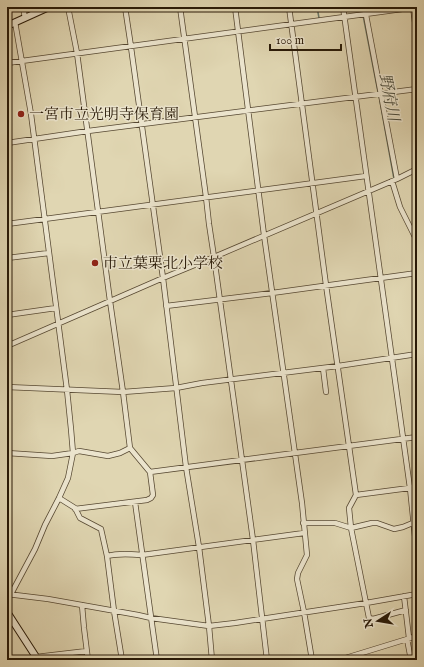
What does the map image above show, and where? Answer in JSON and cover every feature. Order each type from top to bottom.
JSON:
[{"type":"main road","points":[[7,26],[49,7]]},
{"type":"main road","points":[[7,612],[37,659]]},
{"type":"street","points":[[23,7],[24,18]]},
{"type":"street","points":[[68,7],[77,53],[88,131],[130,448],[150,472],[153,495],[147,500],[75,510]]},
{"type":"street","points":[[125,7],[163,278],[186,467],[199,547],[212,660]]},
{"type":"street","points":[[180,7],[253,540],[267,660]]},
{"type":"street","points":[[235,7],[264,235],[302,503],[307,555],[298,573],[297,579],[312,660]]},
{"type":"street","points":[[289,7],[316,213],[356,495],[349,508],[351,528],[369,618],[373,619],[406,610]]},
{"type":"street","points":[[344,7],[366,176],[416,522],[417,556]]},
{"type":"street","points":[[7,63],[414,7],[417,38]]},
{"type":"street","points":[[364,15],[400,206],[417,241]]},
{"type":"street","points":[[15,22],[45,218],[67,390],[73,453],[68,478],[59,498],[44,525],[35,549],[9,594],[82,605],[151,618],[209,626],[263,619],[417,594]]},
{"type":"street","points":[[7,143],[88,131],[417,89]]},
{"type":"street","points":[[7,346],[417,169]]},
{"type":"street","points":[[7,224],[366,176]]},
{"type":"street","points":[[7,258],[49,252]]},
{"type":"street","points":[[166,306],[417,273]]},
{"type":"street","points":[[7,316],[56,308]]},
{"type":"street","points":[[7,387],[123,392],[176,388],[417,354]]},
{"type":"street","points":[[323,368],[326,392]]},
{"type":"street","points":[[150,472],[417,437]]},
{"type":"street","points":[[7,453],[52,456],[79,451],[108,456],[120,453],[130,448]]},
{"type":"street","points":[[356,495],[417,487]]},
{"type":"street","points":[[59,498],[75,510],[80,518],[101,529],[108,556],[114,611],[122,660]]},
{"type":"street","points":[[135,502],[157,660]]},
{"type":"street","points":[[303,523],[335,523],[351,528],[377,523],[394,529],[416,522]]},
{"type":"street","points":[[108,556],[115,554],[142,555],[304,533]]},
{"type":"street","points":[[404,596],[411,660]]},
{"type":"street","points":[[82,605],[88,660]]},
{"type":"street","points":[[339,660],[417,636]]},
{"type":"street","points":[[37,659],[87,651]]},
{"type":"waterway","name":"野府川","points":[[317,7],[319,18]]},
{"type":"waterway","name":"野府川","points":[[363,15],[378,92]]},
{"type":"waterway","name":"野府川","points":[[379,96],[394,179]]},
{"type":"place","name":"一宮市立光明寺保育園","points":[[21,114]]},
{"type":"place","name":"市立葉栗北小学校","points":[[95,263]]}]
